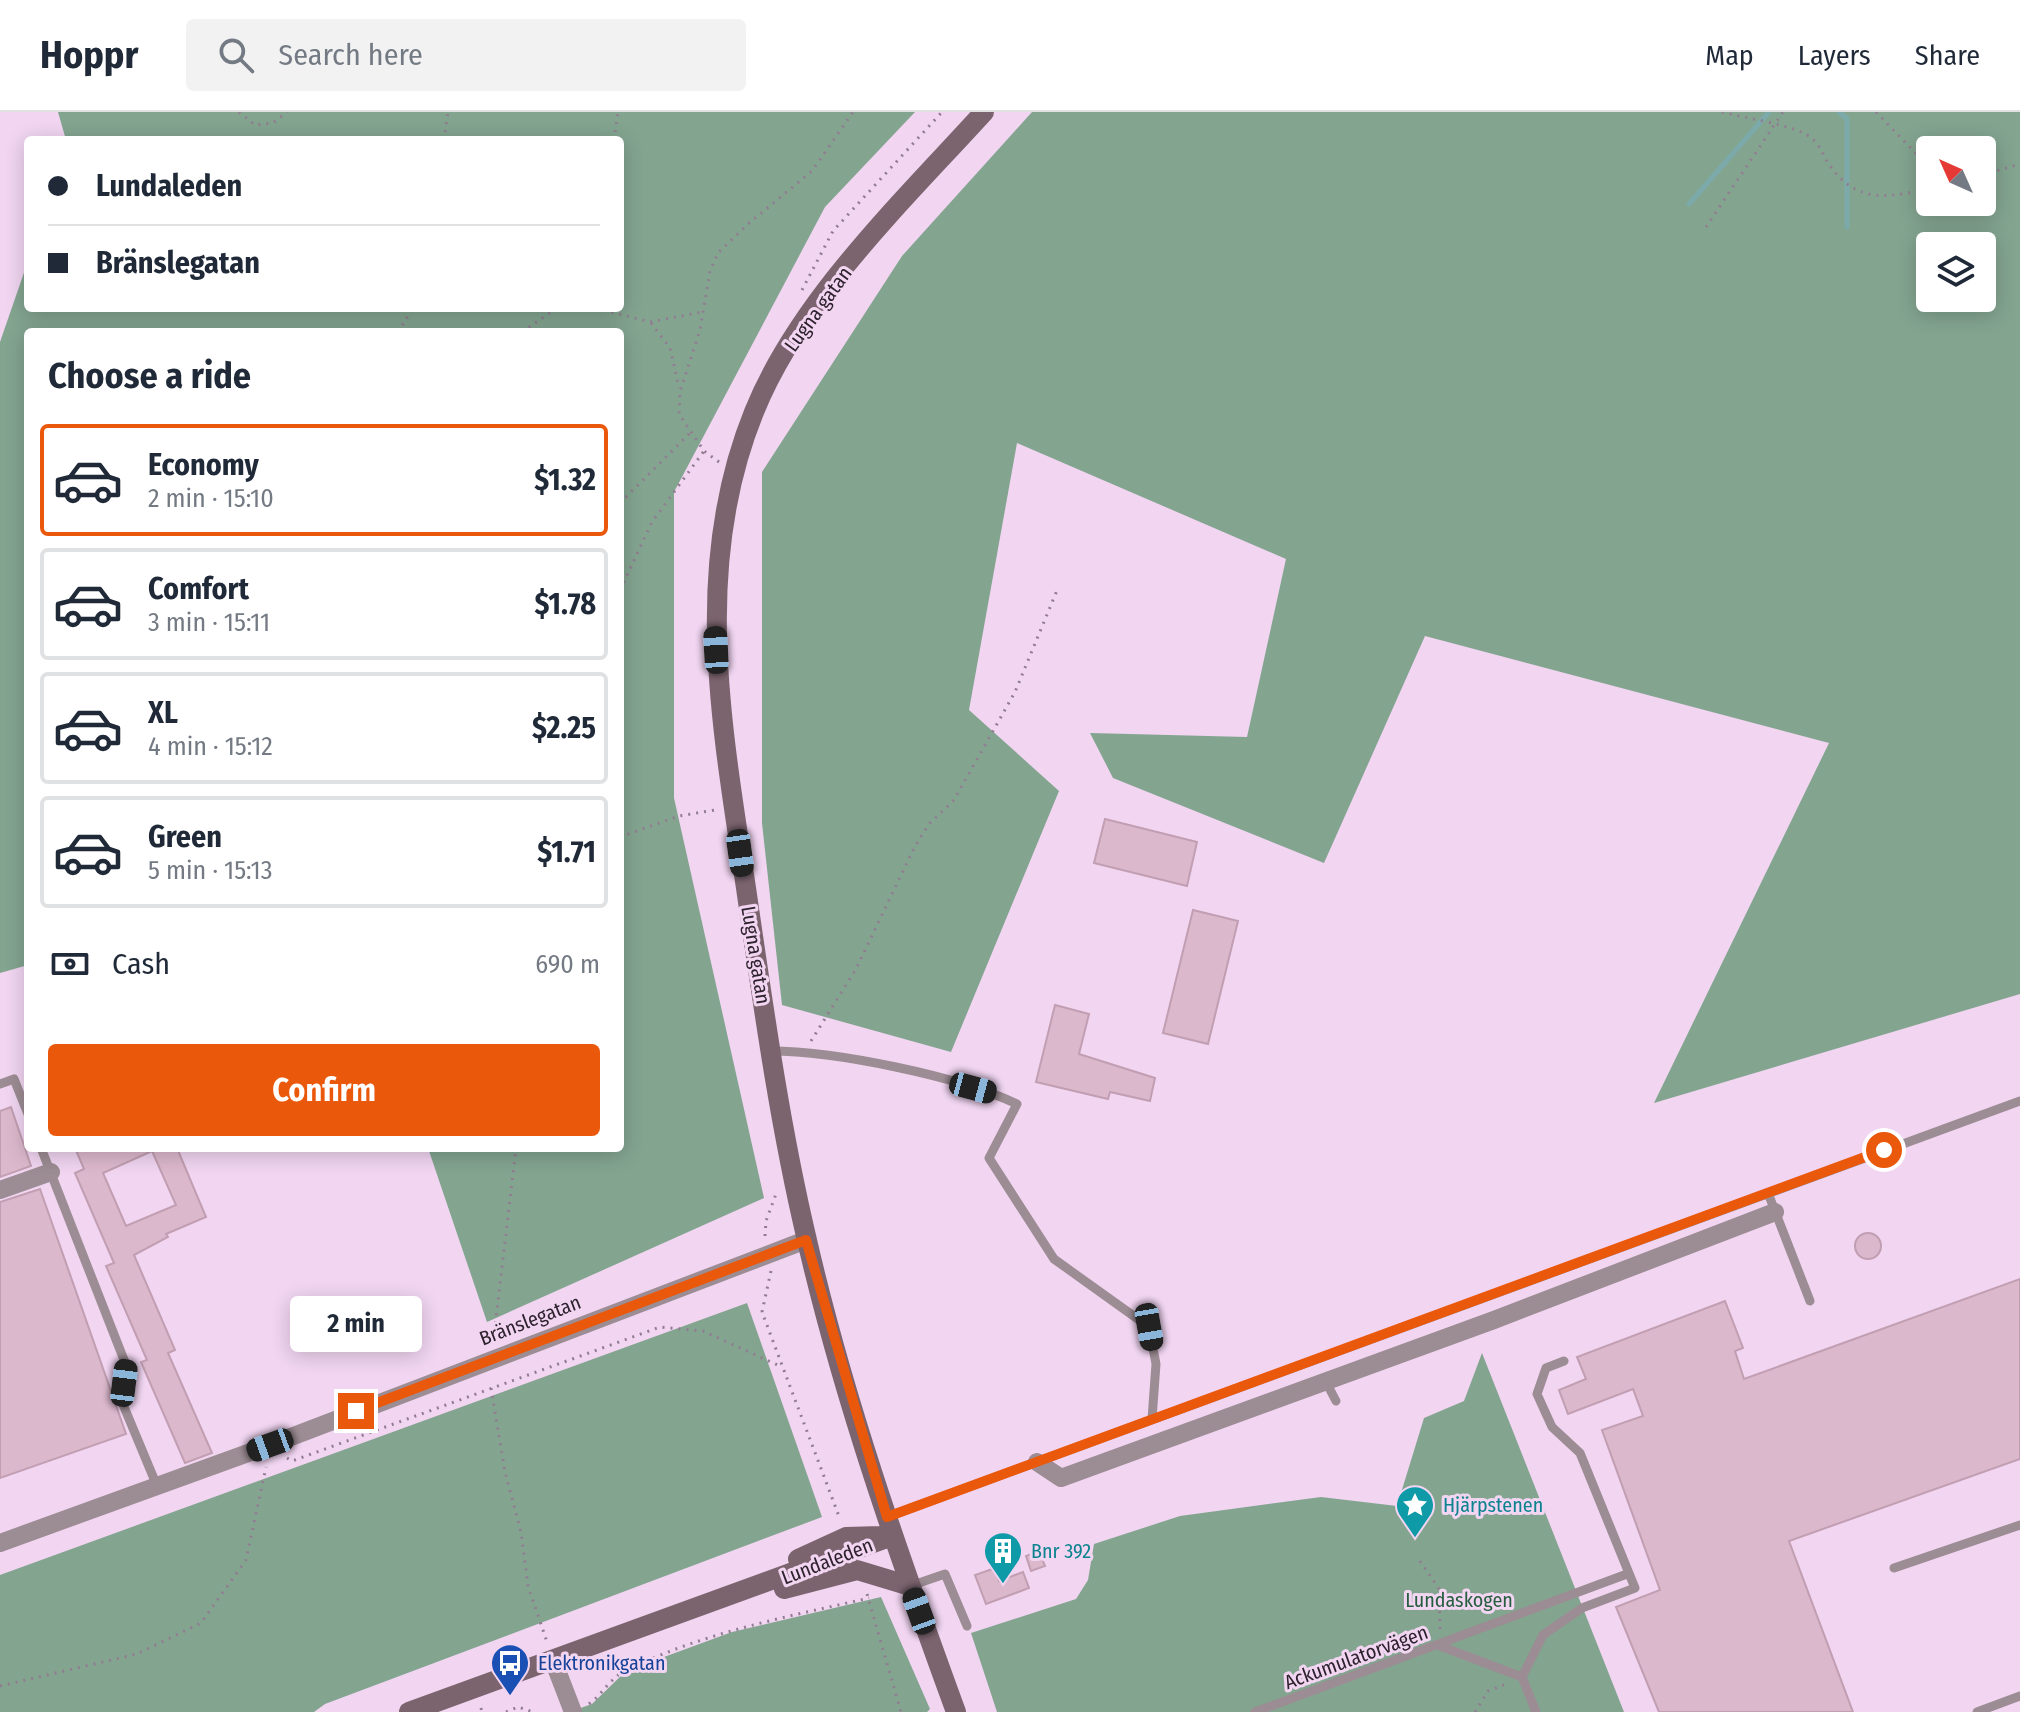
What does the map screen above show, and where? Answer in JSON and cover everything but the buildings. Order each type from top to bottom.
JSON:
[{"type":"main road","name":"Lugna gatan","points":[[956,1712],[889,1527],[806,1240],[770,1051],[734,807],[714,607],[727,503],[755,409],[787,351],[822,300],[878,230],[984,112]]},
{"type":"main road","name":"Lundaleden","points":[[409,1712],[733,1597],[889,1527]]},
{"type":"main road","name":"Lundaleden","points":[[733,1597],[751,1597],[857,1570],[910,1586]]},
{"type":"street","points":[[0,1190],[51,1172]]},
{"type":"street","points":[[1037,1462],[1061,1478],[1326,1382],[1775,1212]]},
{"type":"street","name":"Bränslegatan","points":[[0,1543],[270,1445],[499,1354],[806,1240]]},
{"type":"street","points":[[553,1660],[573,1711]]},
{"type":"lane","points":[[770,1051],[805,1051],[954,1083],[992,1093],[1017,1104],[989,1158],[1054,1259],[1149,1327],[1156,1364],[1152,1419]]},
{"type":"lane","points":[[0,1084],[14,1079],[24,1104]]},
{"type":"lane","name":"Lundaleden","points":[[889,1527],[1037,1462],[2020,1101]]},
{"type":"lane","points":[[43,1152],[126,1365],[122,1402],[157,1486]]},
{"type":"lane","points":[[1768,1193],[1810,1301]]},
{"type":"lane","points":[[1522,1677],[1543,1635],[1582,1608],[1635,1588],[1580,1453],[1552,1427],[1537,1394],[1546,1368],[1564,1361]]},
{"type":"lane","points":[[1326,1382],[1336,1401]]},
{"type":"lane","points":[[1894,1568],[2020,1525]]},
{"type":"lane","points":[[910,1586],[950,1572],[967,1626]]},
{"type":"lane","name":"Ackumulatorvägen","points":[[1255,1712],[1440,1646],[1558,1597],[1627,1574]]},
{"type":"lane","points":[[1440,1646],[1522,1677],[1536,1712]]},
{"type":"lane","points":[[1977,1712],[2020,1696]]},
{"type":"path","points":[[239,112],[255,125],[273,123],[287,112]]},
{"type":"path","points":[[445,136],[448,112]]},
{"type":"path","points":[[615,136],[618,112]]},
{"type":"path","points":[[719,462],[704,451],[679,414],[680,392],[703,312],[710,271],[718,253],[812,171],[853,112]]},
{"type":"path","points":[[799,297],[815,259],[833,231],[942,112]]},
{"type":"path","points":[[1722,112],[1773,126],[1795,128],[1810,137],[1831,168],[1858,193],[1883,197],[1916,191]]},
{"type":"path","points":[[1706,227],[1783,112]]},
{"type":"path","points":[[1876,112],[1916,153]]},
{"type":"path","points":[[1996,171],[2020,164]]},
{"type":"path","points":[[528,328],[551,312]]},
{"type":"path","points":[[611,312],[650,322],[703,312]]},
{"type":"path","points":[[650,322],[670,348],[680,392]]},
{"type":"path","points":[[624,499],[691,432]]},
{"type":"path","points":[[716,473],[723,448]]},
{"type":"path","points":[[624,582],[652,522],[704,451]]},
{"type":"path","points":[[805,1051],[850,982],[914,848],[929,824],[954,800],[1015,692],[1058,588]]},
{"type":"path","points":[[624,836],[679,816],[734,807]]},
{"type":"path","points":[[499,1354],[495,1327],[516,1152]]},
{"type":"path","points":[[777,1188],[764,1227],[772,1275],[762,1312],[842,1525]]},
{"type":"path","points":[[292,1461],[660,1327],[703,1331],[782,1367]]},
{"type":"path","points":[[491,1388],[505,1472],[521,1532],[528,1586],[553,1660]]},
{"type":"path","points":[[0,1686],[137,1654],[201,1623],[246,1560],[270,1445]]},
{"type":"path","points":[[1420,1561],[1439,1589],[1440,1646]]},
{"type":"path","points":[[573,1711],[591,1702],[616,1676],[653,1660],[739,1628],[869,1598],[901,1712]]},
{"type":"path","points":[[1475,1712],[1488,1691],[1522,1677]]},
{"type":"path","points":[[506,1712],[518,1707],[533,1712]]},
{"type":"green space","points":[[58,112],[915,112],[825,207],[674,492],[674,798],[764,1198],[487,1322],[429,1152],[624,1152],[624,328],[24,328],[24,966],[0,973],[0,342],[24,273],[24,312],[624,312],[624,136],[65,136]]},
{"type":"green space","points":[[1032,112],[2020,112],[2020,994],[1654,1103],[1829,743],[1425,636],[1324,863],[1113,778],[1090,733],[1247,737],[1286,559],[1017,443],[969,710],[1059,791],[951,1052],[782,1005],[762,823],[762,472],[902,256]]},
{"type":"green space","points":[[747,1303],[822,1517],[325,1704],[314,1712],[0,1712],[0,1575]]},
{"type":"green space","name":"Lundaskogen","points":[[1482,1353],[1624,1712],[997,1712],[971,1633],[1076,1599],[1088,1580],[1094,1544],[1180,1516],[1321,1497],[1397,1506],[1424,1418],[1464,1401]]},
{"type":"green space","points":[[881,1597],[930,1709],[927,1712],[569,1712],[592,1704],[626,1671],[732,1632]]},
{"type":"waterway","points":[[1689,204],[1769,112]]},
{"type":"waterway","points":[[1839,112],[1847,119],[1847,227]]},
{"type":"place","name":"Hjärpstenen","points":[[1415,1539]]},
{"type":"place","name":"Bnr 392","points":[[1003,1585]]},
{"type":"place","name":"Elektronikgatan","points":[[510,1697]]},
{"type":"route","points":[[356,1411],[499,1354],[806,1240],[887,1517],[1884,1150]]}]
